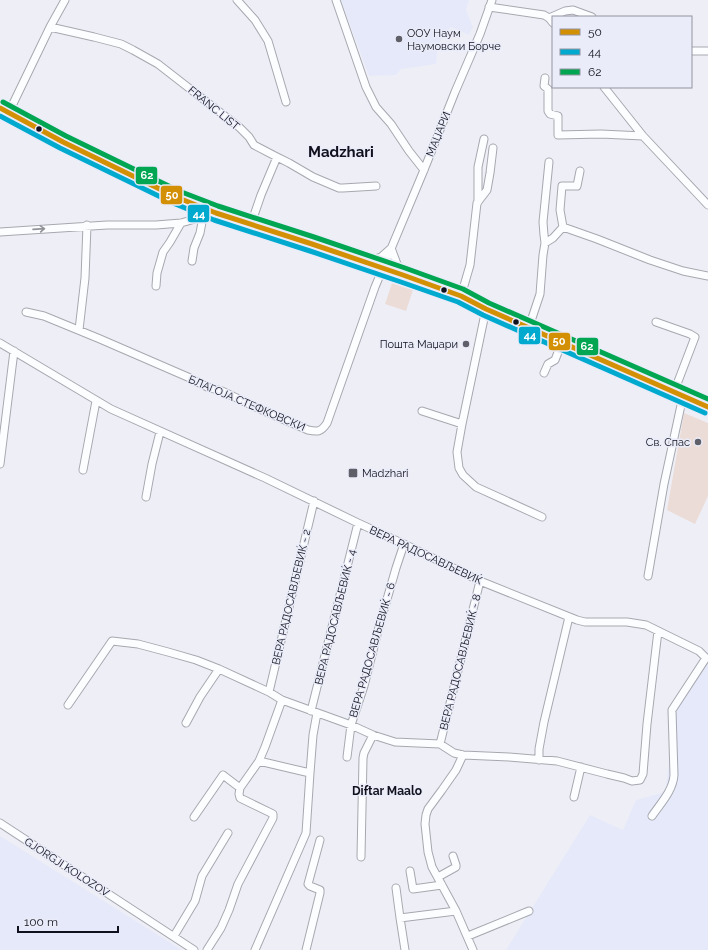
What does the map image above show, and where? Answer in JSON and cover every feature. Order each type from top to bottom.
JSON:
[{"type":"main road","points":[[4,110],[64,142],[176,197],[216,213],[403,274],[460,296],[486,309],[708,407]]},
{"type":"street","points":[[4,110],[66,0]]},
{"type":"street","points":[[237,0],[255,20],[268,41],[286,102]]},
{"type":"street","points":[[336,0],[366,87],[376,107],[424,170]]},
{"type":"street","points":[[491,4],[544,15],[551,21]]},
{"type":"street","name":"МАЏАРИ","points":[[383,268],[491,4]]},
{"type":"street","points":[[558,16],[565,11],[573,10],[589,16]]},
{"type":"street","name":"FRANC LIST","points":[[50,27],[121,44],[139,53],[158,64],[239,127],[249,137],[254,145],[277,158],[290,163],[313,177],[339,188],[376,186]]},
{"type":"street","points":[[692,51],[708,51]]},
{"type":"street","points":[[545,78],[544,86],[548,89],[548,111],[550,114],[558,116],[558,135],[601,134],[643,136]]},
{"type":"street","points":[[605,88],[643,136],[708,205]]},
{"type":"street","points":[[460,296],[470,265],[478,202],[478,167],[484,139]]},
{"type":"street","points":[[478,202],[487,190],[493,148]]},
{"type":"street","points":[[251,224],[272,166],[277,158]]},
{"type":"street","points":[[529,327],[540,294],[545,243],[543,222],[549,162]]},
{"type":"street","points":[[563,227],[560,210],[562,186],[577,186],[580,171]]},
{"type":"street","points":[[0,232],[107,224],[156,225],[181,223],[216,213]]},
{"type":"street","points":[[192,261],[194,248],[200,233],[203,217]]},
{"type":"street","points":[[156,286],[156,272],[163,252],[181,223]]},
{"type":"street","points":[[79,330],[85,278],[87,225]]},
{"type":"street","points":[[545,243],[553,238],[563,227]]},
{"type":"street","points":[[563,227],[650,260],[683,271],[708,276]]},
{"type":"street","points":[[367,262],[383,255],[391,247],[397,264],[403,274]]},
{"type":"street","name":"БЛАГОЈА СТЕФКОВСКИ","points":[[26,312],[44,316],[79,330],[190,378],[207,387],[222,391],[308,430],[316,431],[324,428],[327,423],[383,268]]},
{"type":"street","points":[[486,309],[457,452],[459,468],[463,475],[476,487],[542,516]]},
{"type":"street","points":[[656,322],[695,337],[674,392]]},
{"type":"street","points":[[544,373],[548,364],[555,360],[562,342]]},
{"type":"street","name":"ВЕРА РАДОСАВЉЕВИЌ","points":[[0,343],[111,409],[265,478],[480,581],[585,622],[627,622],[646,625],[699,652],[706,658],[672,710],[674,782],[652,816]]},
{"type":"street","points":[[0,464],[14,351]]},
{"type":"street","points":[[648,576],[664,484],[683,396]]},
{"type":"street","points":[[83,470],[96,401]]},
{"type":"street","points":[[422,411],[462,424]]},
{"type":"street","points":[[146,497],[160,432]]},
{"type":"street","name":"ВЕРА РАДОСАВЉЕВИЌ - 2","points":[[269,692],[314,501]]},
{"type":"street","name":"ВЕРА РАДОСАВЉЕВИЌ - 4","points":[[255,950],[306,833],[314,712],[358,523]]},
{"type":"street","name":"ВЕРА РАДОСАВЉЕВИЌ - 6","points":[[347,757],[351,725],[364,686],[379,627],[404,544]]},
{"type":"street","name":"ВЕРА РАДОСАВЉЕВИЌ - 8","points":[[440,744],[480,581]]},
{"type":"street","points":[[539,760],[544,722],[569,616]]},
{"type":"street","points":[[68,706],[112,640],[138,644],[196,660],[269,692],[282,700],[395,742],[440,744],[454,753],[463,755],[557,761],[632,781],[640,780],[643,774],[647,724],[658,632]]},
{"type":"street","points":[[186,723],[200,697],[219,669]]},
{"type":"street","points":[[207,950],[221,928],[238,884],[273,818],[273,814],[240,798],[239,794],[240,788],[258,761],[265,747],[282,700]]},
{"type":"street","points":[[361,857],[362,758],[373,735]]},
{"type":"street","points":[[463,755],[456,770],[428,809],[425,824],[428,852],[432,867],[456,911],[473,950]]},
{"type":"street","points":[[258,761],[310,773]]},
{"type":"street","points":[[574,796],[581,767]]},
{"type":"street","points":[[194,817],[224,775],[240,788]]},
{"type":"street","name":"GJORGJI KOLOZOV","points":[[0,823],[194,950]]},
{"type":"street","points":[[174,936],[195,901],[202,876],[228,833]]},
{"type":"street","points":[[306,950],[320,894],[320,890],[308,884],[320,840]]},
{"type":"street","points":[[438,877],[456,867],[453,856]]},
{"type":"street","points":[[410,871],[413,889],[442,885]]},
{"type":"street","points":[[396,888],[405,950]]},
{"type":"street","points":[[400,918],[456,911]]},
{"type":"street","points":[[468,936],[529,911]]},
{"type":"shaded area","name":"ООУ Наум Наумовски Борче","points":[[341,0],[469,0],[466,10],[473,27],[469,35],[451,27],[438,44],[436,64],[401,69],[396,75],[369,76]]},
{"type":"shaded area","points":[[392,283],[413,290],[406,311],[385,304]]},
{"type":"shaded area","points":[[684,413],[708,423],[708,496],[695,524],[667,510]]},
{"type":"shaded area","points":[[708,650],[708,950],[506,950],[590,815],[623,830],[636,800],[665,792],[678,700]]},
{"type":"shaded area","points":[[0,836],[182,950],[0,950]]},
{"type":"transit line","name":"62","points":[[3,102],[66,136],[179,191],[218,206],[314,237],[463,289],[489,303],[708,399]]},
{"type":"transit line","name":"50","points":[[0,108],[63,142],[176,197],[216,213],[312,244],[461,296],[486,309],[708,407]]},
{"type":"transit line","name":"44","points":[[0,116],[60,148],[173,203],[214,220],[458,302],[483,315],[705,413]]},
{"type":"place","name":"ООУ Наум Наумовски Борче","points":[[399,39]]},
{"type":"place","name":"Пошта Маџари","points":[[466,344]]},
{"type":"place","name":"Св. Спас","points":[[698,442]]},
{"type":"place","name":"Madzhari","points":[[353,473]]},
{"type":"district","name":"Madzhari","points":[[341,152]]},
{"type":"district","name":"Diftar Maalo","points":[[387,791]]}]
